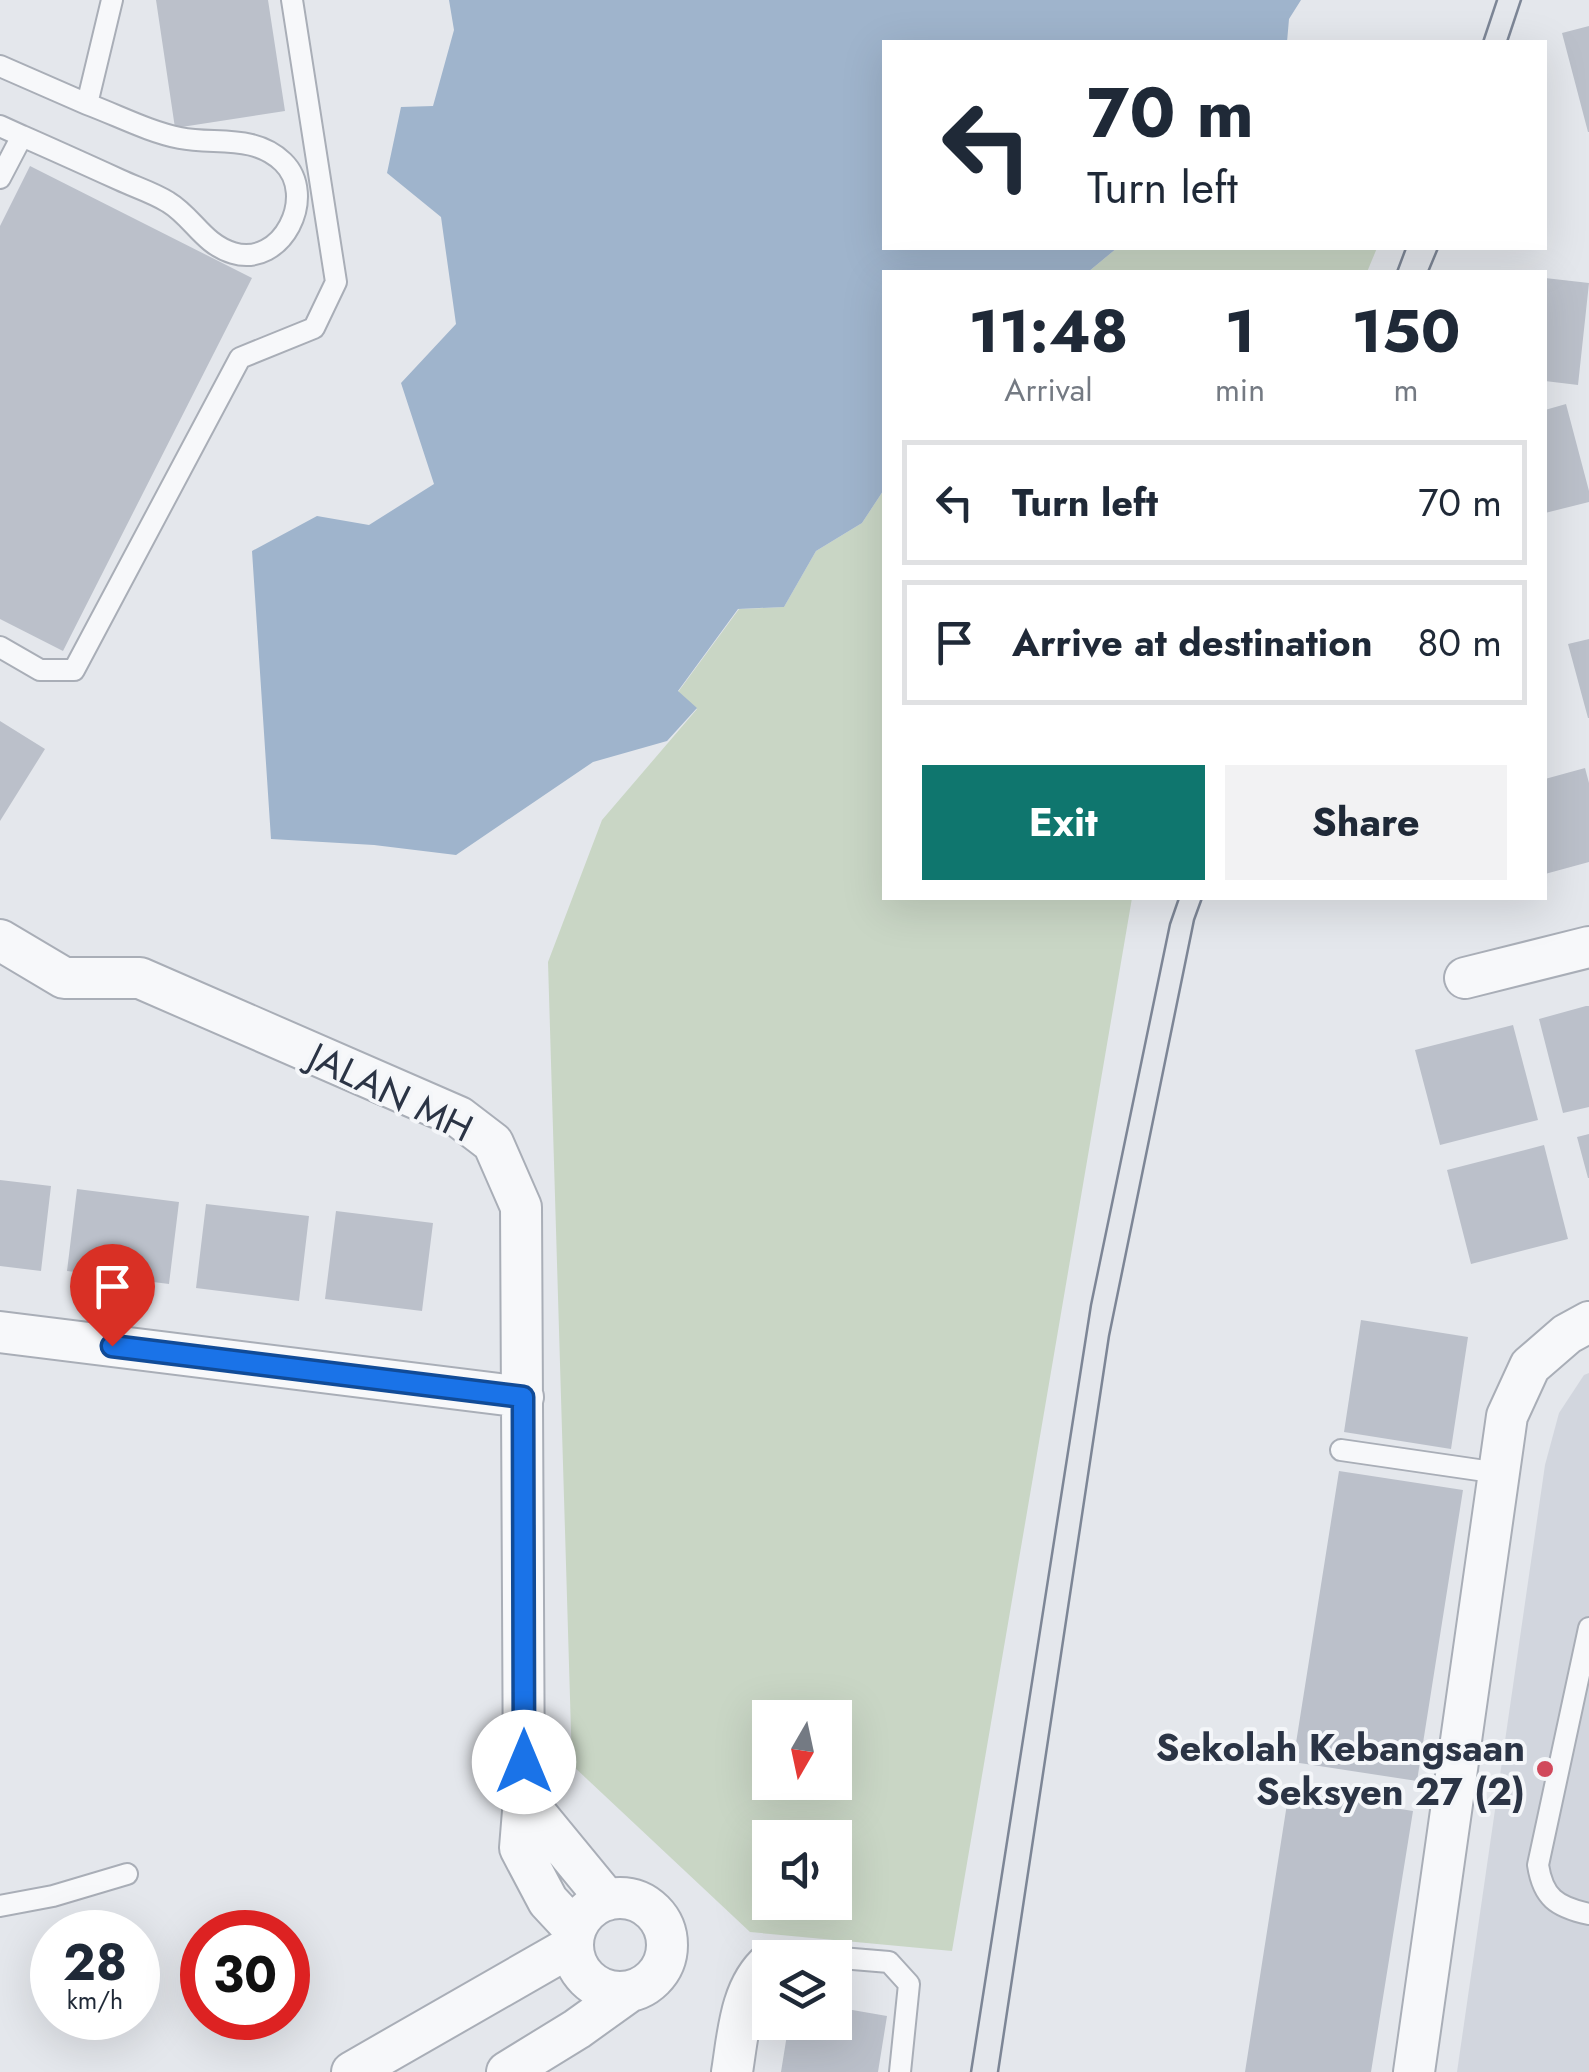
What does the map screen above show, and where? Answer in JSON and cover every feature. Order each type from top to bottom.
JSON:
[{"type":"street","name":"JALAN MH","points":[[1,944],[64,978],[140,978],[459,1117],[493,1144],[521,1207],[524,1799],[520,1848],[548,1902],[574,1938]]},
{"type":"street","points":[[1465,978],[1589,948]]},
{"type":"street","points":[[1414,2072],[1507,1416],[1530,1366],[1566,1334],[1589,1322]]},
{"type":"street","points":[[0,1332],[523,1397]]},
{"type":"street","points":[[524,1799],[608,1900]]},
{"type":"street","points":[[507,2072],[642,1988],[659,1973],[668,1940],[652,1910],[631,1899],[608,1900],[584,1914],[574,1938],[574,1958],[586,1978],[606,1991],[630,1992]]},
{"type":"street","points":[[352,2072],[574,1938]]},
{"type":"street","points":[[732,2072],[742,2012],[752,1988]]},
{"type":"lane","points":[[87,104],[112,0]]},
{"type":"lane","points":[[0,647],[40,670],[74,670],[240,358],[314,328],[336,282],[292,0]]},
{"type":"lane","points":[[0,66],[180,138],[246,142],[283,162],[293,179],[297,205],[288,229],[270,249],[254,256],[236,254],[200,234],[171,203],[0,126]]},
{"type":"lane","points":[[0,178],[22,136]]},
{"type":"lane","points":[[1342,1450],[1499,1474]]},
{"type":"lane","points":[[1589,1628],[1538,1864],[1542,1888],[1558,1903],[1589,1914]]},
{"type":"lane","points":[[0,1906],[53,1896],[128,1874]]},
{"type":"lane","points":[[852,1961],[889,1962],[909,1984],[900,2072]]},
{"type":"shaded area","name":"Sekolah Kebangsaan Seksyen 27 (2)","points":[[1589,1373],[1589,2072],[1457,2072],[1545,1465],[1559,1413]]},
{"type":"green space","points":[[1115,250],[1376,250],[1368,270],[1090,270]]},
{"type":"green space","points":[[882,493],[882,900],[1132,900],[952,1951],[750,1932],[572,1765],[548,962],[602,820],[697,709],[678,692],[739,609],[784,607],[816,551],[862,523]]},
{"type":"water","points":[[449,0],[1301,0],[1289,19],[1287,40],[882,40],[882,250],[1115,250],[1090,270],[882,270],[882,493],[862,523],[816,551],[784,607],[738,609],[678,691],[697,708],[667,741],[593,762],[456,855],[271,839],[252,551],[317,516],[369,525],[434,484],[401,383],[456,324],[441,217],[387,173],[401,107],[433,106],[454,30]]},
{"type":"building","points":[[156,0],[268,0],[285,111],[175,128]]},
{"type":"building","points":[[1589,26],[1589,132],[1588,132],[1562,33]]},
{"type":"building","points":[[30,166],[252,278],[63,651],[0,619],[0,226]]},
{"type":"building","points":[[1547,278],[1589,283],[1578,385],[1547,381]]},
{"type":"building","points":[[1566,404],[1589,502],[1547,512],[1547,409]]},
{"type":"building","points":[[1589,639],[1589,718],[1588,718],[1568,644]]},
{"type":"building","points":[[0,721],[45,749],[0,821]]},
{"type":"building","points":[[1585,768],[1589,783],[1589,862],[1547,873],[1547,778]]},
{"type":"building","points":[[1586,1006],[1589,1107],[1563,1113],[1539,1019]]},
{"type":"building","points":[[1513,1025],[1538,1120],[1440,1145],[1415,1050]]},
{"type":"building","points":[[1589,1134],[1589,1178],[1588,1178],[1577,1137]]},
{"type":"building","points":[[1544,1145],[1568,1239],[1471,1264],[1447,1170]]},
{"type":"building","points":[[0,1180],[51,1186],[41,1271],[0,1266]]},
{"type":"building","points":[[77,1189],[179,1202],[169,1284],[67,1271]]},
{"type":"building","points":[[206,1204],[309,1216],[299,1301],[196,1288]]},
{"type":"building","points":[[336,1211],[433,1223],[422,1311],[325,1299]]},
{"type":"building","points":[[1361,1320],[1468,1337],[1451,1449],[1344,1432]]},
{"type":"building","points":[[1339,1471],[1463,1490],[1417,1781],[1293,1762]]},
{"type":"building","points":[[1289,1791],[1413,1811],[1371,2072],[1245,2072]]},
{"type":"building","points":[[852,2010],[887,2016],[878,2072],[781,2072],[786,2040],[852,2040]]},
{"type":"tram line","points":[[1484,40],[1497,0]]},
{"type":"tram line","points":[[1508,40],[1521,0]]},
{"type":"tram line","points":[[1398,270],[1405,250]]},
{"type":"tram line","points":[[1429,270],[1437,250]]},
{"type":"tram line","points":[[971,2072],[1091,1305],[1170,924],[1178,900]]},
{"type":"tram line","points":[[998,2072],[1109,1336],[1201,900]]},
{"type":"place","name":"Sekolah Kebangsaan Seksyen 27 (2)","points":[[1545,1769]]},
{"type":"route","points":[[112,1346],[523,1397],[524,1762]]}]
